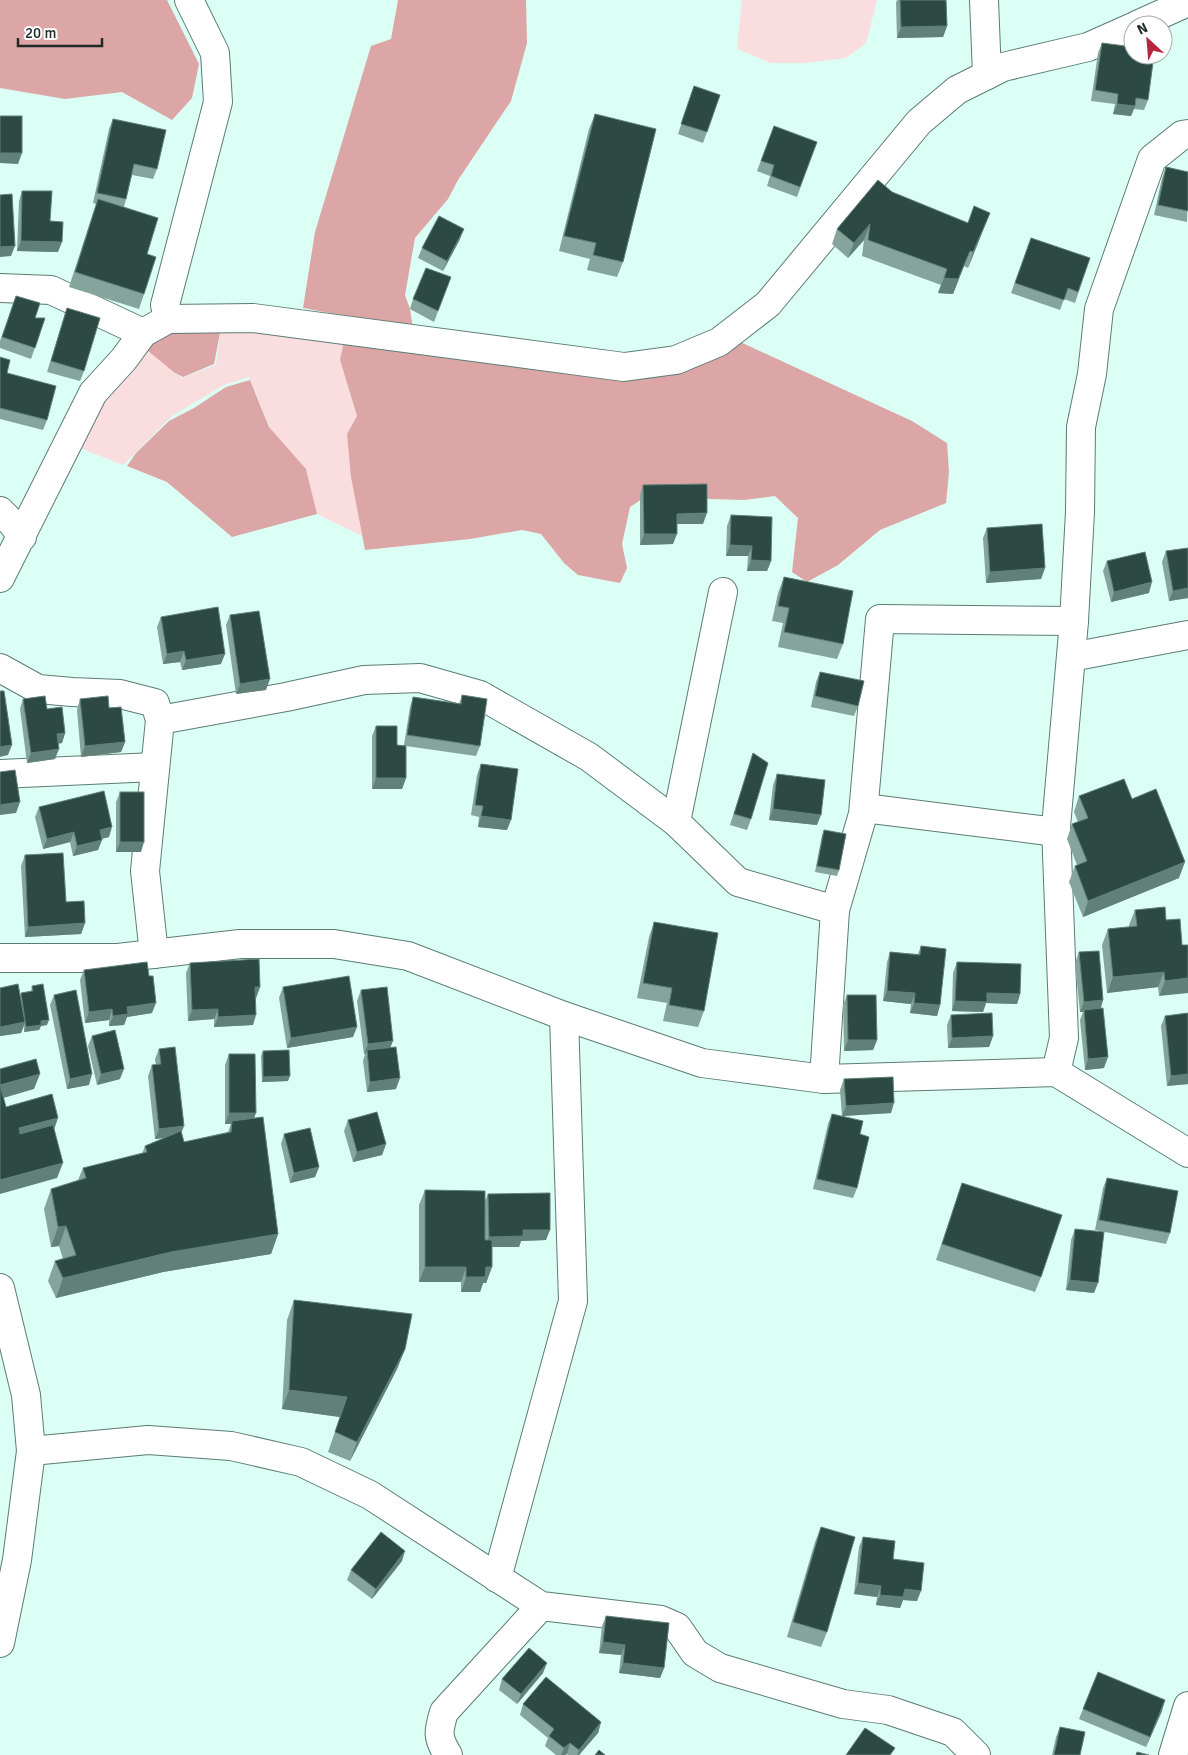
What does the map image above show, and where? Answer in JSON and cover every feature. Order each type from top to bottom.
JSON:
[{"type":"street","points":[[168,319],[165,305],[218,102],[215,52],[189,0]]},
{"type":"street","points":[[984,0],[987,75]]},
{"type":"street","points":[[1159,15],[1188,2]]},
{"type":"street","points":[[0,578],[92,393],[124,359],[143,333],[168,319],[254,318],[624,367],[676,360],[719,342],[768,304],[919,122],[957,90],[1003,67],[1088,47],[1123,31]]},
{"type":"street","points":[[1056,1072],[1064,1038],[1056,832],[1074,621],[1080,512],[1081,427],[1092,374],[1099,309],[1152,159],[1182,135],[1188,134]]},
{"type":"street","points":[[0,288],[51,290],[143,333]]},
{"type":"street","points":[[0,511],[13,524],[22,537]]},
{"type":"street","points":[[676,822],[723,592]]},
{"type":"street","points":[[824,1079],[835,910],[864,808],[880,619],[1074,621]]},
{"type":"street","points":[[1071,656],[1188,635]]},
{"type":"street","points":[[0,668],[38,689],[120,694],[155,702],[160,720],[145,870],[154,954]]},
{"type":"street","points":[[160,720],[286,697],[364,680],[420,678],[480,695],[589,757],[676,822],[738,882],[835,910]]},
{"type":"street","points":[[0,774],[155,767]]},
{"type":"street","points":[[864,808],[1056,832]]},
{"type":"street","points":[[0,958],[118,958],[240,944],[334,944],[408,956],[564,1016],[702,1062],[824,1079],[1056,1072],[1188,1153]]},
{"type":"street","points":[[497,1578],[573,1302],[564,1016]]},
{"type":"street","points":[[0,1288],[26,1395],[31,1451],[9,1562],[0,1643]]},
{"type":"street","points":[[31,1451],[148,1440],[231,1446],[301,1462],[370,1495],[542,1606],[661,1620],[677,1627],[696,1652],[720,1668],[843,1704],[888,1710],[953,1732],[976,1755]]},
{"type":"street","points":[[448,1755],[440,1742],[439,1727],[444,1712],[542,1606]]},
{"type":"street","points":[[1173,1755],[1188,1706]]},
{"type":"shaded area","points":[[0,0],[167,0],[199,64],[192,98],[172,120],[122,92],[65,99],[0,88]]},
{"type":"shaded area","points":[[398,0],[526,0],[527,43],[511,101],[458,180],[448,199],[415,238],[405,295],[410,309],[413,329],[303,308],[315,232],[371,46],[391,39]]},
{"type":"shaded area","points":[[742,0],[877,0],[866,43],[846,58],[806,63],[771,63],[737,49]]},
{"type":"shaded area","points":[[221,328],[346,331],[340,360],[357,416],[347,434],[362,536],[317,514],[306,469],[271,430],[249,377],[224,385],[172,416],[123,465],[75,446],[139,342],[181,378],[216,365]]},
{"type":"shaded area","points":[[221,328],[214,364],[183,377],[175,373],[137,342],[158,331]]},
{"type":"shaded area","points":[[346,331],[619,366],[736,340],[912,421],[947,443],[949,472],[946,503],[880,530],[838,565],[807,582],[792,572],[798,518],[775,496],[744,500],[645,497],[630,507],[622,544],[627,568],[620,583],[578,575],[564,563],[541,534],[522,530],[470,539],[365,550],[351,477],[347,434],[357,416],[340,360]]},
{"type":"shaded area","points":[[250,380],[269,427],[306,469],[317,514],[232,537],[167,482],[127,466],[136,453],[169,421],[194,408],[226,387]]},
{"type":"building","points":[[900,0],[946,0],[947,26],[901,27]]},
{"type":"building","points":[[1102,43],[1123,46],[1123,65],[1153,65],[1148,100],[1136,98],[1135,106],[1117,104],[1118,94],[1095,90]]},
{"type":"building","points":[[694,86],[720,95],[707,132],[681,124]]},
{"type":"building","points":[[595,114],[656,129],[623,262],[593,255],[596,243],[564,236]]},
{"type":"building","points":[[0,116],[22,116],[22,153],[0,153]]},
{"type":"building","points":[[113,119],[166,130],[157,169],[134,164],[126,199],[97,193]]},
{"type":"building","points":[[774,126],[817,142],[800,187],[771,176],[774,165],[761,161]]},
{"type":"building","points":[[1166,167],[1188,172],[1188,211],[1158,205]]},
{"type":"building","points":[[878,180],[892,192],[968,223],[974,206],[990,213],[973,252],[970,251],[958,279],[944,278],[947,269],[868,240],[870,224],[854,243],[837,229]]},
{"type":"building","points":[[22,191],[52,191],[50,221],[63,222],[62,242],[21,241]]},
{"type":"building","points":[[12,194],[15,246],[0,247],[0,195]]},
{"type":"building","points":[[98,199],[158,218],[147,254],[156,257],[144,294],[75,272]]},
{"type":"building","points":[[439,216],[464,229],[447,261],[422,248]]},
{"type":"building","points":[[1031,238],[1090,258],[1078,292],[1068,288],[1064,300],[1015,283]]},
{"type":"building","points":[[426,268],[451,277],[438,311],[413,299]]},
{"type":"building","points":[[16,296],[40,303],[35,318],[45,318],[35,348],[2,337]]},
{"type":"building","points":[[67,308],[100,318],[84,371],[51,361]]},
{"type":"building","points":[[0,357],[10,360],[7,373],[56,386],[47,420],[0,408]]},
{"type":"building","points":[[707,484],[707,513],[677,514],[677,534],[644,534],[643,485]]},
{"type":"building","points":[[731,515],[772,517],[771,561],[751,560],[752,546],[730,545]]},
{"type":"building","points":[[1042,524],[1045,568],[990,572],[987,528]]},
{"type":"building","points":[[1188,548],[1188,588],[1173,591],[1166,551]]},
{"type":"building","points":[[1145,552],[1152,582],[1114,592],[1107,561]]},
{"type":"building","points":[[784,577],[853,591],[843,644],[784,632],[789,608],[778,606]]},
{"type":"building","points":[[218,607],[225,654],[186,660],[184,651],[167,654],[161,617]]},
{"type":"building","points":[[259,611],[270,679],[240,684],[230,615]]},
{"type":"building","points":[[820,672],[864,681],[858,706],[815,696]]},
{"type":"building","points":[[0,691],[4,691],[12,745],[0,747]]},
{"type":"building","points":[[462,695],[487,699],[480,746],[407,735],[413,697],[461,704]]},
{"type":"building","points":[[45,696],[47,709],[62,707],[65,733],[57,734],[59,749],[31,753],[23,699]]},
{"type":"building","points":[[108,696],[109,708],[121,707],[125,742],[85,746],[80,699]]},
{"type":"building","points":[[376,726],[397,726],[397,745],[406,746],[406,778],[376,778]]},
{"type":"building","points":[[753,753],[768,763],[751,819],[734,814]]},
{"type":"building","points":[[481,764],[518,769],[511,820],[481,816],[483,806],[475,805]]},
{"type":"building","points":[[15,770],[20,802],[0,805],[0,772]]},
{"type":"building","points":[[777,774],[825,780],[821,815],[773,809]]},
{"type":"building","points":[[1124,779],[1132,799],[1156,789],[1185,862],[1088,901],[1075,866],[1087,861],[1072,824],[1088,818],[1079,796]]},
{"type":"building","points":[[104,791],[112,827],[100,830],[102,840],[77,846],[74,832],[47,839],[39,807]]},
{"type":"building","points":[[120,792],[144,792],[144,842],[120,842]]},
{"type":"building","points":[[824,830],[846,834],[839,870],[817,866]]},
{"type":"building","points":[[63,853],[66,902],[84,901],[85,923],[28,927],[25,855]]},
{"type":"building","points":[[1165,907],[1166,920],[1180,919],[1182,945],[1188,945],[1188,978],[1165,981],[1164,972],[1113,977],[1108,929],[1137,926],[1135,910]]},
{"type":"building","points":[[654,922],[718,933],[704,1011],[669,1005],[672,988],[643,983]]},
{"type":"building","points":[[921,946],[946,949],[940,1005],[914,1003],[915,993],[887,991],[890,952],[920,955]]},
{"type":"building","points":[[1099,951],[1103,1000],[1084,1002],[1079,952]]},
{"type":"building","points":[[259,959],[260,987],[255,987],[256,1015],[218,1017],[218,1009],[192,1010],[190,963]]},
{"type":"building","points":[[147,962],[149,976],[153,976],[156,1003],[127,1007],[128,1014],[113,1016],[112,1009],[89,1012],[84,970]]},
{"type":"building","points":[[957,962],[1021,964],[1020,994],[987,993],[987,1002],[955,1001]]},
{"type":"building","points":[[349,976],[357,1027],[291,1038],[283,987]]},
{"type":"building","points":[[18,984],[25,1022],[0,1027],[0,988]]},
{"type":"building","points":[[43,984],[49,1020],[41,1021],[41,1025],[26,1027],[21,993],[33,991],[32,986]]},
{"type":"building","points":[[387,987],[393,1041],[368,1044],[361,990]]},
{"type":"building","points":[[76,990],[92,1074],[70,1079],[54,995]]},
{"type":"building","points":[[847,995],[876,995],[877,1040],[848,1040]]},
{"type":"building","points":[[1103,1008],[1108,1057],[1088,1059],[1084,1010]]},
{"type":"building","points":[[992,1013],[993,1036],[952,1038],[951,1015]]},
{"type":"building","points":[[1188,1013],[1188,1074],[1171,1076],[1165,1016]]},
{"type":"building","points":[[115,1030],[124,1069],[101,1074],[92,1036]]},
{"type":"building","points":[[175,1047],[184,1126],[159,1129],[152,1065],[161,1064],[159,1049]]},
{"type":"building","points":[[396,1047],[400,1078],[370,1082],[367,1050]]},
{"type":"building","points":[[289,1050],[290,1076],[263,1077],[263,1051]]},
{"type":"building","points":[[229,1054],[255,1054],[256,1113],[229,1113]]},
{"type":"building","points":[[36,1059],[40,1074],[0,1085],[0,1069]]},
{"type":"building","points":[[893,1077],[894,1103],[846,1106],[844,1079]]},
{"type":"building","points":[[0,1085],[6,1107],[52,1094],[58,1118],[19,1128],[20,1134],[53,1125],[63,1163],[0,1180]]},
{"type":"building","points":[[377,1112],[386,1144],[357,1152],[348,1120]]},
{"type":"building","points":[[832,1114],[863,1121],[860,1134],[869,1137],[857,1188],[817,1179]]},
{"type":"building","points":[[263,1117],[278,1234],[171,1252],[63,1278],[55,1261],[76,1255],[66,1226],[58,1227],[51,1189],[86,1178],[83,1168],[147,1152],[145,1146],[181,1131],[184,1142],[231,1132],[232,1121]]},
{"type":"building","points":[[310,1128],[319,1167],[294,1173],[284,1134]]},
{"type":"building","points":[[1107,1178],[1178,1191],[1170,1233],[1099,1220]]},
{"type":"building","points":[[962,1183],[1062,1215],[1041,1277],[942,1244]]},
{"type":"building","points":[[425,1190],[485,1191],[485,1240],[492,1240],[492,1267],[486,1267],[485,1277],[466,1277],[466,1267],[425,1267]]},
{"type":"building","points":[[550,1193],[550,1230],[523,1230],[523,1236],[489,1237],[488,1194]]},
{"type":"building","points":[[1075,1229],[1104,1232],[1098,1283],[1070,1280]]},
{"type":"building","points":[[294,1300],[412,1314],[405,1349],[357,1442],[335,1432],[347,1397],[289,1390]]},
{"type":"building","points":[[821,1527],[855,1537],[827,1632],[793,1622]]},
{"type":"building","points":[[381,1532],[405,1551],[376,1589],[351,1570]]},
{"type":"building","points":[[863,1537],[895,1541],[893,1559],[924,1563],[921,1591],[905,1589],[903,1597],[880,1595],[881,1586],[858,1583]]},
{"type":"building","points":[[606,1616],[669,1623],[664,1668],[623,1663],[625,1645],[603,1642]]},
{"type":"building","points":[[529,1648],[547,1663],[521,1694],[502,1679]]},
{"type":"building","points":[[1098,1672],[1165,1700],[1150,1737],[1083,1709]]},
{"type":"building","points":[[546,1677],[601,1722],[579,1750],[570,1743],[564,1748],[549,1736],[554,1729],[523,1704]]},
{"type":"building","points":[[1060,1727],[1085,1732],[1080,1755],[1054,1755]]},
{"type":"building","points":[[865,1728],[895,1748],[890,1755],[846,1755]]},
{"type":"building","points":[[599,1750],[605,1755],[595,1755]]},
{"type":"building","points":[[1137,1752],[1149,1755],[1136,1755]]}]
